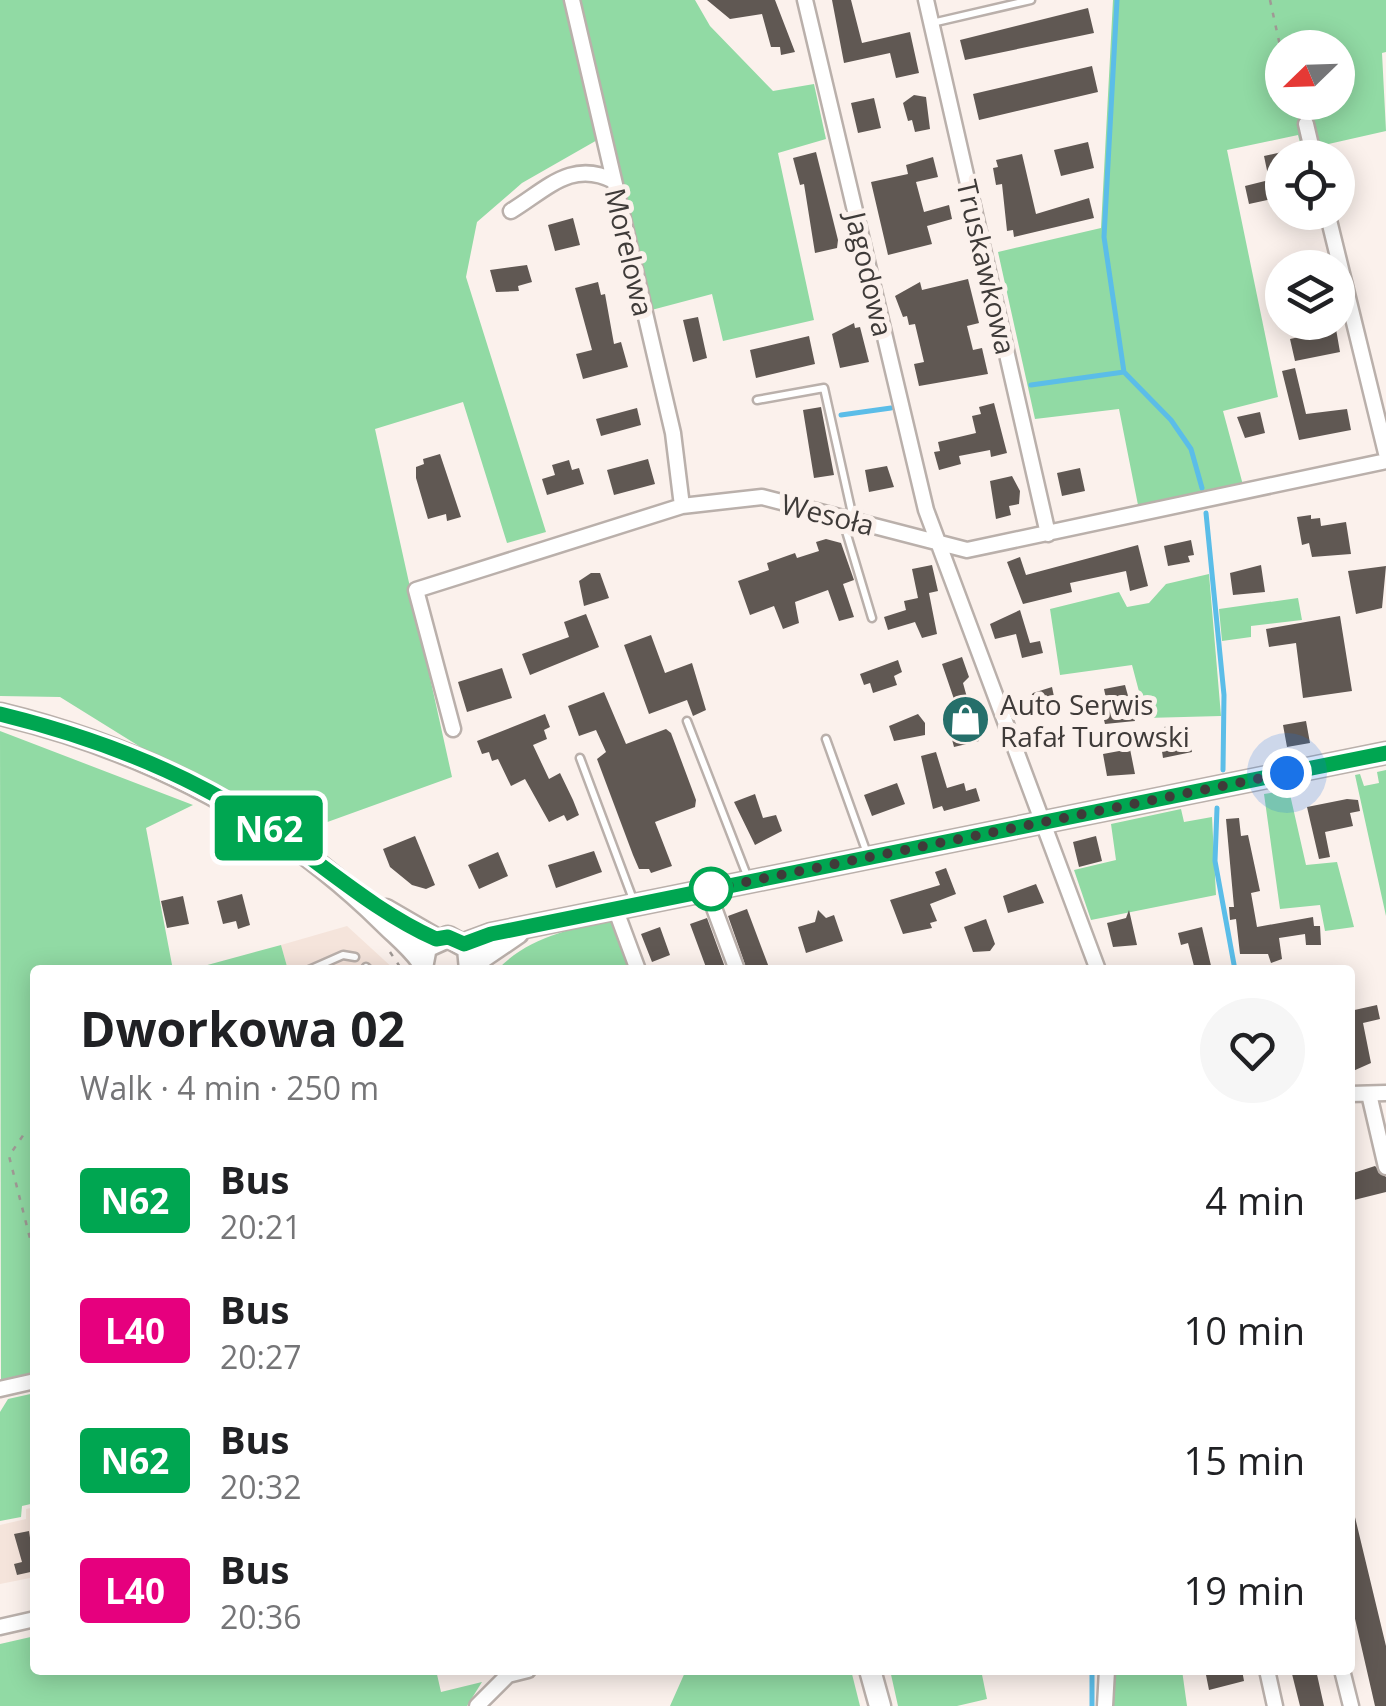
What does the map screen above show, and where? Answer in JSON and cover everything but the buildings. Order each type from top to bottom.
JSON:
[{"type":"street","name":"Morelowa","points":[[572,0],[673,433],[682,506]]},
{"type":"street","name":"Jagodowa","points":[[805,0],[926,510],[1096,965]]},
{"type":"street","name":"Truskawkowa","points":[[926,0],[1048,534]]},
{"type":"street","points":[[1306,124],[1310,140]]},
{"type":"street","points":[[511,211],[576,171],[596,172],[614,182]]},
{"type":"street","points":[[1331,230],[1386,453]]},
{"type":"street","name":"Wesoła","points":[[453,729],[416,590],[682,506],[762,497],[966,550],[1386,461]]},
{"type":"street","points":[[0,714],[102,744],[184,779],[267,826],[364,899],[436,939],[448,937],[464,944],[528,926],[1386,753]]},
{"type":"street","points":[[707,889],[735,965]]},
{"type":"street","points":[[364,899],[422,965],[436,939]]},
{"type":"street","points":[[625,906],[637,965]]},
{"type":"street","points":[[475,965],[528,926]]},
{"type":"street","points":[[464,944],[470,965]]},
{"type":"street","points":[[1355,1094],[1386,1093]]},
{"type":"street","points":[[1369,1094],[1386,1166]]},
{"type":"street","points":[[0,1389],[30,1382]]},
{"type":"street","points":[[0,1628],[30,1620]]},
{"type":"street","points":[[492,1675],[496,1686]]},
{"type":"street","points":[[477,1706],[508,1675]]},
{"type":"street","points":[[871,1675],[880,1706]]},
{"type":"street","points":[[1105,1706],[1107,1675]]},
{"type":"street","points":[[1268,1675],[1275,1706]]},
{"type":"street","points":[[1343,1675],[1351,1706]]},
{"type":"lane","points":[[931,24],[1031,0]]},
{"type":"lane","points":[[757,400],[824,388],[847,516],[872,618]]},
{"type":"lane","points":[[687,721],[749,881]]},
{"type":"lane","points":[[826,739],[869,857]]},
{"type":"lane","points":[[580,758],[625,906]]},
{"type":"lane","points":[[338,965],[343,955]]},
{"type":"lane","points":[[320,965],[343,955],[355,958]]},
{"type":"path","points":[[1270,0],[1277,30]]},
{"type":"path","points":[[389,953],[398,965]]},
{"type":"path","points":[[30,1133],[24,1134],[9,1156],[30,1238]]},
{"type":"shaded area","points":[[347,926],[390,965],[287,965],[281,945]]},
{"type":"shaded area","points":[[30,1508],[30,1578],[0,1584],[0,1525],[26,1519],[26,1509]]},
{"type":"green space","points":[[0,0],[695,0],[710,26],[773,91],[814,84],[826,139],[778,153],[814,320],[723,341],[712,294],[644,312],[599,139],[522,183],[477,222],[466,277],[546,532],[507,543],[463,402],[375,429],[452,777],[297,833],[155,756],[60,697],[0,696]]},
{"type":"green space","points":[[1113,0],[1386,0],[1386,52],[1382,53],[1386,131],[1346,140],[1299,140],[1298,135],[1227,150],[1278,397],[1223,411],[1243,485],[1138,505],[1119,409],[1035,419],[998,252],[1101,228]]},
{"type":"green space","points":[[1209,574],[1221,716],[1146,718],[1132,665],[1060,675],[1050,609],[1119,592],[1127,607],[1149,603],[1166,584]]},
{"type":"green space","points":[[1298,598],[1302,620],[1251,626],[1251,637],[1222,641],[1219,609]]},
{"type":"green space","points":[[0,731],[193,805],[146,828],[172,965],[30,965],[30,1377],[1,1385]]},
{"type":"green space","points":[[1386,770],[1386,916],[1355,775],[1360,774],[1364,786],[1379,783],[1377,772]]},
{"type":"green space","points":[[1289,790],[1306,865],[1337,862],[1354,927],[1325,931],[1320,905],[1280,909],[1264,794]]},
{"type":"green space","points":[[1181,809],[1184,822],[1212,817],[1216,895],[1091,920],[1074,870],[1116,860],[1111,824]]},
{"type":"green space","points":[[613,919],[632,965],[502,965],[523,949],[566,931]]},
{"type":"green space","points":[[281,945],[287,965],[207,965]]},
{"type":"green space","points":[[30,1394],[30,1504],[22,1506],[21,1517],[0,1521],[0,1412],[8,1399]]},
{"type":"green space","points":[[30,1637],[30,1675],[437,1675],[441,1692],[482,1682],[467,1706],[0,1706],[0,1644]]},
{"type":"green space","points":[[684,1675],[852,1675],[860,1706],[670,1706]]},
{"type":"green space","points":[[891,1675],[982,1675],[987,1699],[957,1706],[898,1706]]},
{"type":"green space","points":[[1115,1675],[1183,1675],[1187,1706],[1113,1706]]},
{"type":"waterway","points":[[1117,0],[1104,237],[1124,372],[1171,420],[1191,449],[1202,488]]},
{"type":"waterway","points":[[1031,385],[1124,372]]},
{"type":"waterway","points":[[841,415],[891,408]]},
{"type":"waterway","points":[[1206,513],[1224,695],[1223,770]]},
{"type":"waterway","points":[[1217,808],[1215,861],[1234,965]]},
{"type":"waterway","points":[[1092,1675],[1092,1706]]},
{"type":"bus line","name":"N62","points":[[0,714],[102,744],[172,773],[267,826],[364,899],[413,928],[436,939],[448,937],[464,944],[491,934],[1386,753]]},
{"type":"place","name":"Auto Serwis Rafał Turowski","points":[[965,720]]},
{"type":"route","points":[[711,889],[1287,773]]}]
